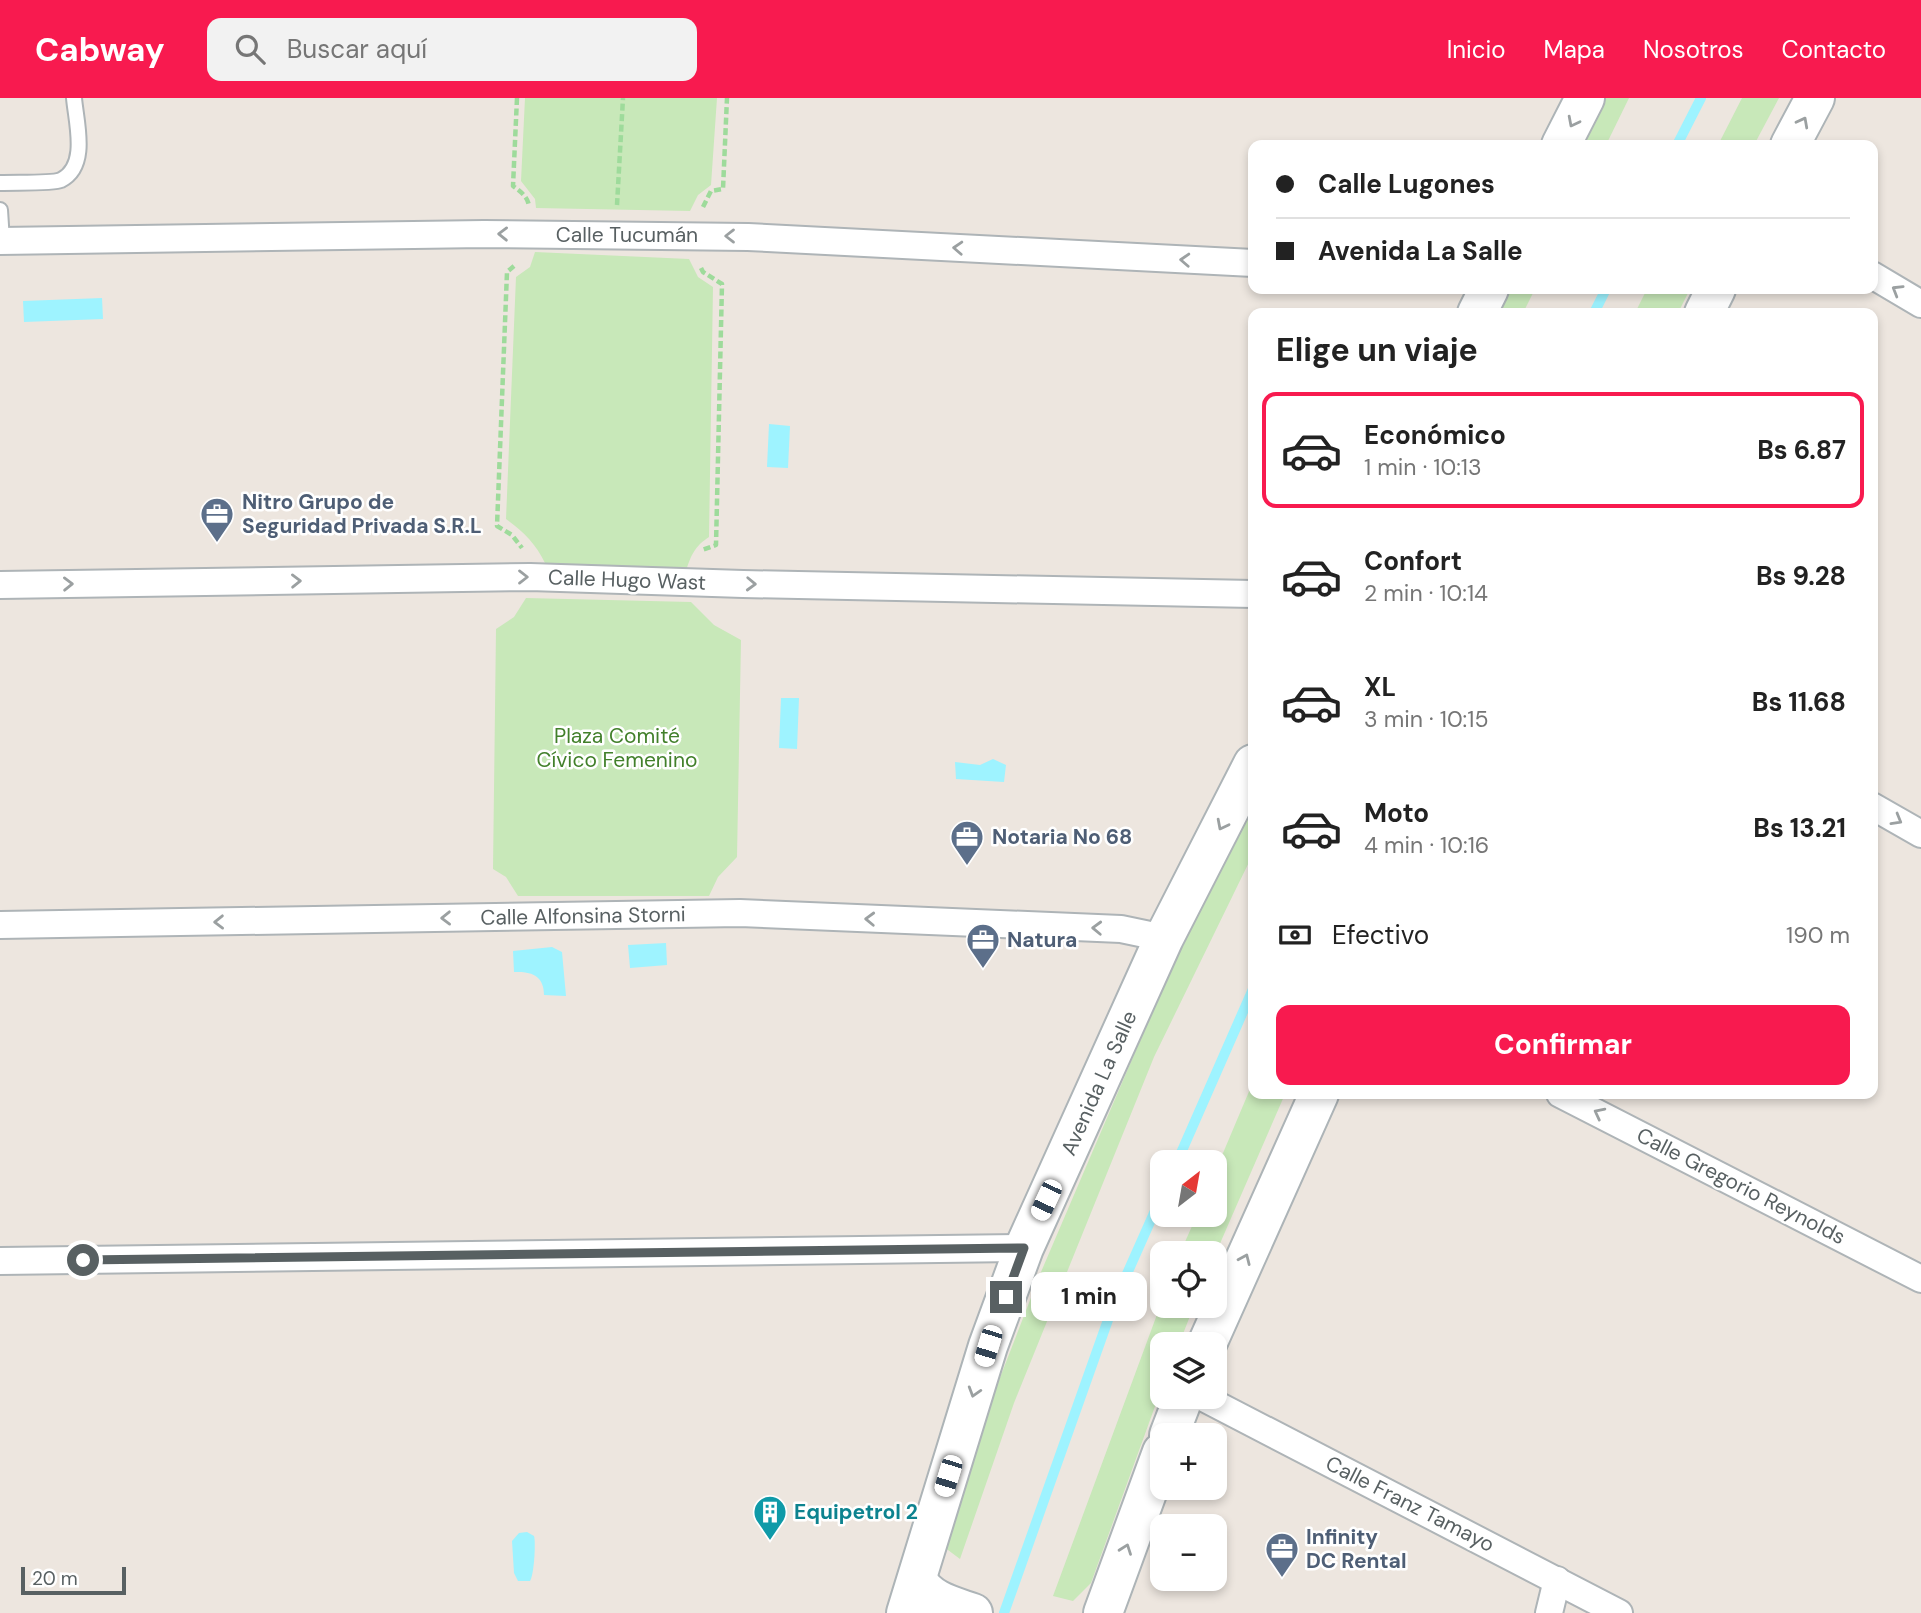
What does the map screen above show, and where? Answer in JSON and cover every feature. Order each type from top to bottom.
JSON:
[{"type":"main road","points":[[1564,140],[1585,98]]},
{"type":"main road","points":[[1793,140],[1815,98]]},
{"type":"main road","name":"Avenida La Salle","points":[[931,1604],[988,1346],[1024,1248],[1164,938],[1248,774]]},
{"type":"main road","points":[[1212,1332],[1317,1099]]},
{"type":"main road","points":[[1103,1613],[1150,1485]]},
{"type":"street","name":"Calle Tucumán","points":[[1,241],[529,235],[748,236],[1248,263]]},
{"type":"street","points":[[1878,279],[1921,304]]},
{"type":"street","name":"Calle Hugo Wast","points":[[0,585],[530,577],[1248,594]]},
{"type":"street","points":[[1878,809],[1921,834]]},
{"type":"street","name":"Calle Alfonsina Storni","points":[[0,925],[740,913],[1121,929],[1164,938]]},
{"type":"street","name":"Calle Gregorio Reynolds","points":[[1570,1099],[1921,1279]]},
{"type":"street","points":[[0,1261],[1024,1248]]},
{"type":"street","name":"Calle Franz Tamayo","points":[[1225,1409],[1619,1613]]},
{"type":"street","points":[[1549,1613],[1557,1580]]},
{"type":"lane","points":[[0,183],[60,181],[74,170],[79,152],[74,98]]},
{"type":"lane","points":[[0,210],[1,241]]},
{"type":"path","points":[[517,98],[513,186],[528,202],[529,235],[521,259],[508,272],[497,526],[512,535],[525,551],[530,562],[530,577]]},
{"type":"path","points":[[615,235],[623,98]]},
{"type":"path","points":[[692,581],[696,558],[702,550],[716,545],[722,284],[703,272],[698,260],[704,204],[711,191],[723,190],[727,98]]},
{"type":"green space","points":[[525,98],[717,98],[711,185],[698,195],[690,211],[536,208],[535,199],[521,181]]},
{"type":"green space","points":[[1606,98],[1629,98],[1608,140],[1585,140]]},
{"type":"green space","points":[[1742,98],[1779,98],[1757,140],[1721,140]]},
{"type":"green space","points":[[535,252],[689,259],[698,277],[713,287],[709,537],[694,551],[686,571],[545,563],[528,538],[506,519],[516,277],[530,267]]},
{"type":"green space","points":[[1508,294],[1532,294],[1526,308],[1502,308]]},
{"type":"green space","points":[[1644,294],[1688,294],[1680,308],[1638,308]]},
{"type":"green space","name":"Plaza Comité Cívico Femenino","points":[[526,598],[691,602],[714,625],[741,640],[737,857],[718,877],[709,896],[518,896],[506,877],[493,869],[496,629],[514,617]]},
{"type":"green space","points":[[1248,817],[1248,864],[1154,1057],[1014,1403],[960,1559],[944,1547],[987,1411],[1041,1272],[1169,973]]},
{"type":"green space","points":[[1248,1094],[1248,1099],[1283,1099],[1221,1241],[1185,1241],[1192,1227],[1227,1227],[1227,1150],[1224,1150]]},
{"type":"green space","points":[[1156,1318],[1189,1318],[1184,1332],[1151,1332]]},
{"type":"green space","points":[[1150,1333],[1150,1409],[1154,1409],[1091,1583],[1073,1601],[1053,1596]]},
{"type":"water","points":[[102,298],[103,319],[24,322],[23,301]]},
{"type":"water","points":[[769,424],[790,426],[788,468],[767,467]]},
{"type":"water","points":[[781,698],[799,698],[797,749],[779,748]]},
{"type":"water","points":[[993,759],[1006,765],[1004,782],[956,779],[955,762],[980,765]]},
{"type":"water","points":[[666,943],[667,965],[630,968],[628,945]]},
{"type":"water","points":[[552,947],[562,952],[566,996],[544,995],[542,983],[536,976],[526,972],[514,972],[513,951]]},
{"type":"water","points":[[527,1532],[535,1539],[533,1572],[530,1581],[518,1581],[514,1573],[512,1541],[519,1533]]},
{"type":"waterway","points":[[1680,140],[1701,98]]},
{"type":"waterway","points":[[1596,308],[1604,294]]},
{"type":"waterway","points":[[1182,1150],[1248,1000]]},
{"type":"waterway","points":[[1004,1613],[1114,1303],[1150,1222]]},
{"type":"place","name":"Nitro Grupo de Seguridad Privada S.R.L","points":[[217,544]]},
{"type":"place","name":"Notaria No 68","points":[[967,867]]},
{"type":"place","name":"Natura","points":[[983,970]]},
{"type":"place","name":"Equipetrol 2","points":[[770,1542]]},
{"type":"place","name":"Infinity DC Rental","points":[[1282,1579]]},
{"type":"route","points":[[83,1260],[1024,1248],[1006,1297]]}]
